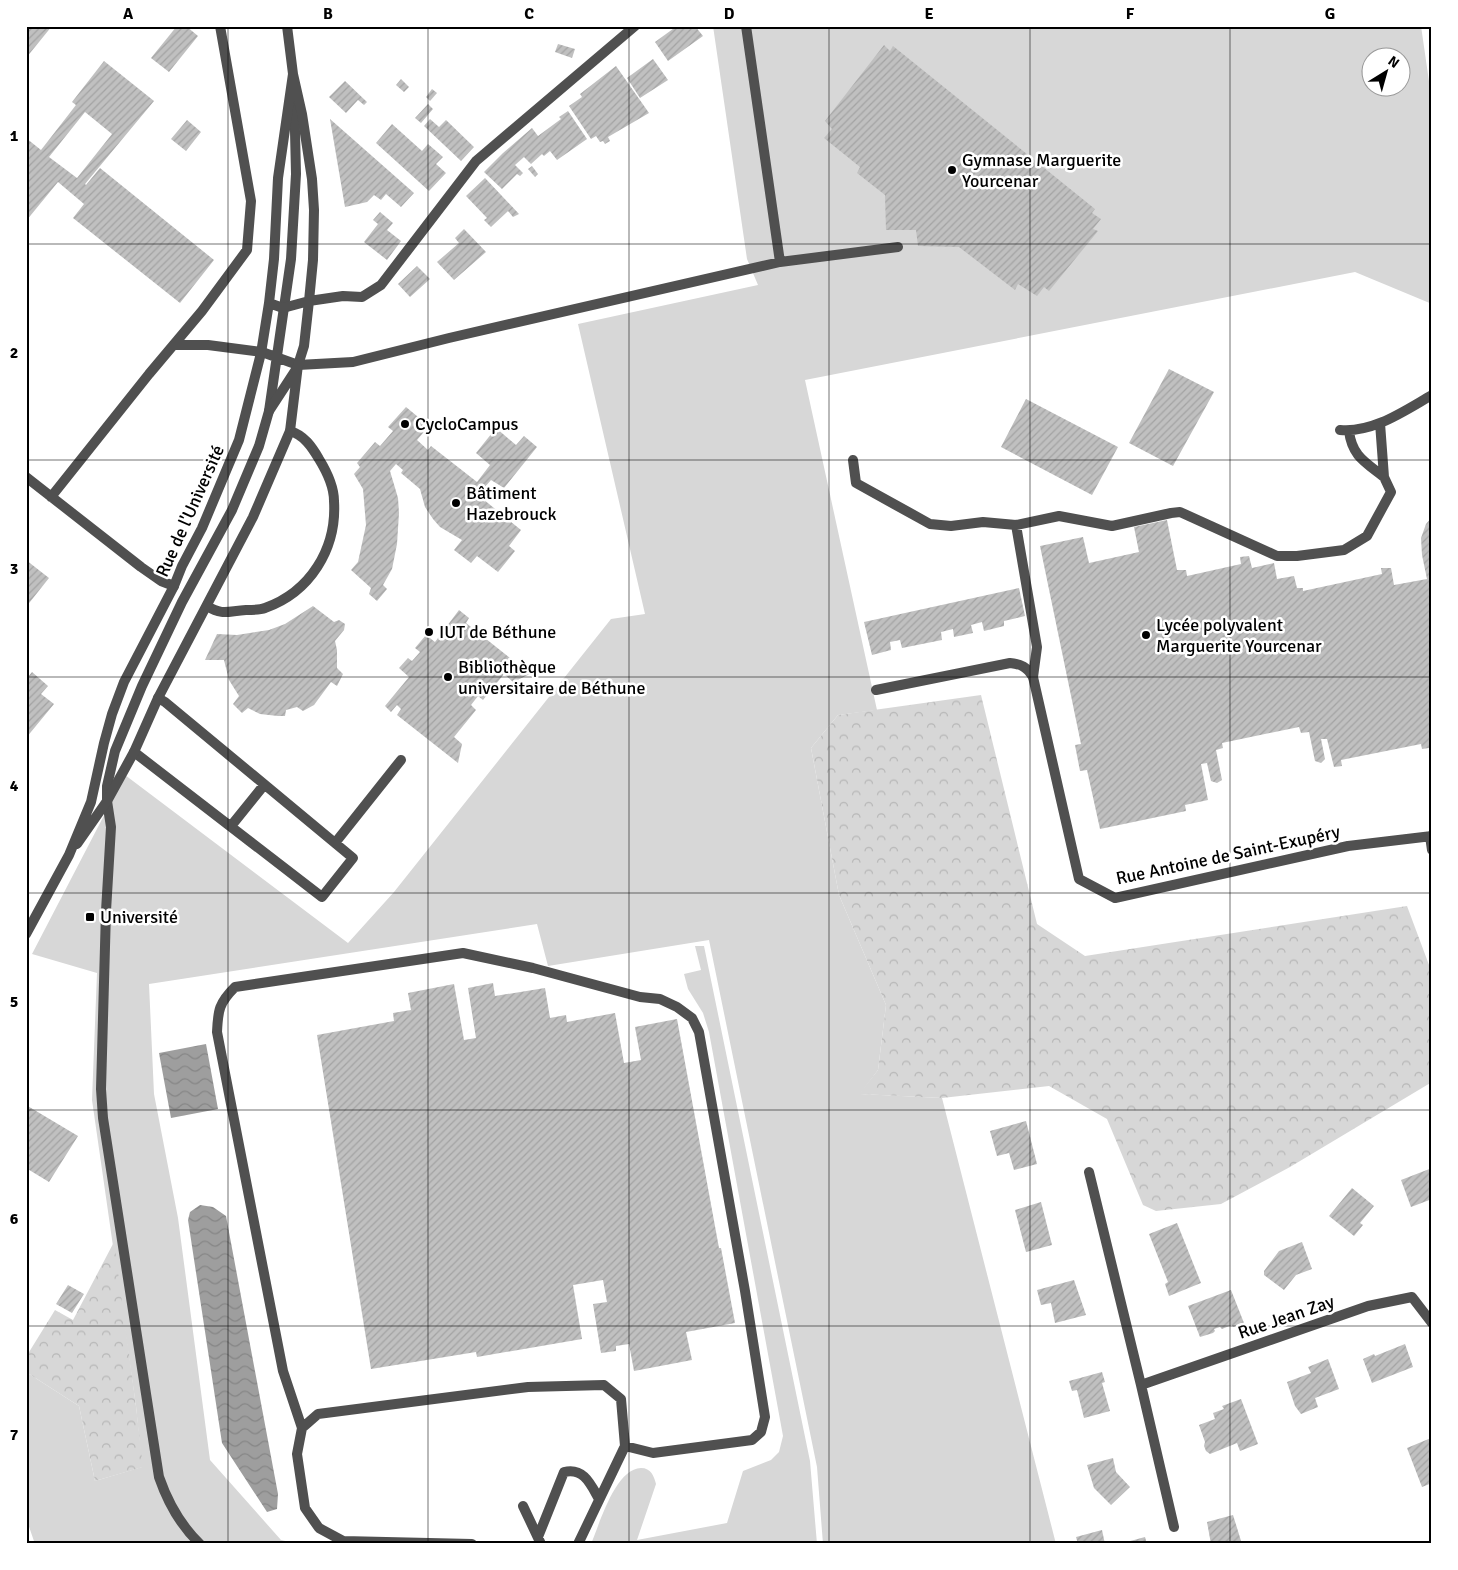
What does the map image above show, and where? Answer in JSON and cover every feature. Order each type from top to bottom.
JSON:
[{"type":"street","points":[[51,497],[149,374],[175,345],[247,250],[252,201],[220,26]]},
{"type":"street","name":"Rue de l'Université","points":[[287,26],[293,74],[302,114],[312,179],[314,210],[314,250],[309,301],[304,346],[298,366]]},
{"type":"street","points":[[270,303],[283,308],[309,301],[343,296],[362,297],[381,285],[476,161],[635,26]]},
{"type":"street","points":[[746,26],[780,262]]},
{"type":"street","points":[[200,1544],[189,1533],[174,1512],[159,1477],[104,1118],[101,1089],[106,911],[111,827],[107,786],[115,751],[142,686],[182,602],[232,510],[259,446],[270,411],[291,259],[296,174],[293,74]]},
{"type":"street","name":"Rue de l'Université","points":[[26,934],[69,855],[91,802],[104,743],[124,682],[202,528],[239,440],[262,352],[270,303],[278,178],[293,74]]},
{"type":"street","points":[[175,345],[208,345],[262,352],[298,366],[353,362],[448,338],[780,262],[898,247]]},
{"type":"street","points":[[270,411],[298,366]]},
{"type":"street","points":[[69,855],[107,801],[134,752],[158,698],[252,517],[290,431],[298,366]]},
{"type":"street","points":[[1384,477],[1355,452],[1345,430],[1370,428],[1432,395]]},
{"type":"street","points":[[853,460],[856,483],[930,524],[951,526],[983,522],[1016,524],[1059,516],[1112,526],[1171,512],[1180,512],[1278,556],[1297,556],[1344,550],[1367,536],[1391,492],[1384,477],[1380,423]]},
{"type":"street","points":[[207,606],[218,613],[264,609],[289,595],[311,577],[326,554],[334,527],[334,500],[327,473],[313,449],[299,434],[290,431]]},
{"type":"street","points":[[26,477],[141,568],[174,586]]},
{"type":"street","points":[[1016,524],[1037,647],[1033,676]]},
{"type":"street","points":[[876,690],[1010,663],[1019,664],[1028,669],[1033,676]]},
{"type":"street","name":"Rue Antoine de Saint-Exupéry","points":[[1033,676],[1079,879],[1116,898],[1348,846],[1431,836]]},
{"type":"street","points":[[134,752],[322,897],[353,858],[158,698]]},
{"type":"street","points":[[334,843],[401,760]]},
{"type":"street","points":[[231,826],[264,785]]},
{"type":"street","points":[[1431,836],[1432,850]]},
{"type":"street","points":[[472,1544],[343,1541],[319,1528],[305,1508],[297,1454],[302,1428],[282,1361],[217,1032],[218,1011],[224,999],[235,987],[463,953],[532,968],[640,997],[660,999],[677,1007],[692,1018],[699,1032],[744,1281],[765,1417],[761,1432],[752,1440],[653,1453],[625,1446]]},
{"type":"street","points":[[1089,1172],[1174,1527]]},
{"type":"street","name":"Rue Jean Zay","points":[[1141,1385],[1368,1306],[1412,1297],[1432,1323]]},
{"type":"street","points":[[302,1428],[318,1414],[528,1387],[604,1385],[621,1399],[625,1446],[578,1544]]},
{"type":"street","points":[[539,1540],[564,1472],[578,1472],[588,1479],[599,1499]]},
{"type":"street","points":[[523,1506],[539,1540]]},
{"type":"green space","points":[[713,26],[1421,26],[1432,102],[1432,304],[1355,272],[805,380],[877,710],[838,715],[811,748],[839,895],[886,1005],[878,1070],[860,1094],[942,1098],[1056,1544],[823,1544],[817,1467],[709,940],[548,966],[537,924],[149,984],[154,1094],[178,1218],[210,1460],[281,1540],[298,1544],[35,1544],[26,1518],[26,1372],[79,1406],[95,1481],[142,1467],[136,1406],[92,1100],[97,973],[32,954],[125,775],[348,943],[394,892],[611,619],[645,614],[578,324],[758,285],[747,259]]},
{"type":"green space","points":[[981,695],[1037,924],[1085,956],[1407,906],[1432,973],[1432,1082],[1290,1167],[1221,1204],[1156,1211],[1143,1205],[1107,1119],[1049,1086],[942,1098],[859,1094],[878,1070],[886,1005],[839,895],[811,748],[838,715]]},
{"type":"green space","points":[[695,946],[704,946],[810,1461],[817,1544],[591,1544],[616,1487],[623,1477],[641,1468],[650,1471],[656,1484],[637,1540],[727,1523],[743,1471],[771,1460],[779,1452],[783,1436],[709,1032],[703,1013],[688,989],[684,974],[701,970]]},
{"type":"green space","points":[[114,1242],[143,1467],[95,1481],[79,1406],[26,1372],[26,1357],[55,1310],[73,1320]]},
{"type":"water","points":[[206,1044],[218,1109],[171,1118],[159,1053]]},
{"type":"water","points":[[200,1205],[213,1207],[226,1216],[278,1494],[277,1509],[267,1512],[222,1443],[188,1220],[190,1212]]},
{"type":"building","points":[[26,26],[52,26],[26,58]]},
{"type":"building","points":[[177,26],[186,26],[198,36],[169,72],[151,58]]},
{"type":"building","points":[[677,26],[695,26],[703,36],[668,61],[655,42]]},
{"type":"building","points":[[558,44],[575,49],[572,58],[555,52]]},
{"type":"building","name":"Gymnase Marguerite Yourcenar","points":[[884,45],[890,51],[893,46],[1095,209],[1092,213],[1101,219],[1093,229],[1098,231],[1049,291],[1044,287],[1037,296],[1018,284],[1015,290],[959,247],[918,246],[916,230],[886,230],[885,195],[857,173],[860,167],[824,138],[832,129],[825,121]]},
{"type":"building","points":[[653,59],[668,80],[640,98],[627,78]]},
{"type":"building","points":[[104,61],[154,101],[85,184],[100,168],[214,260],[180,303],[73,218],[84,204],[58,182],[26,221],[26,138],[41,150],[76,105],[72,102]],"holes":[[[85,112],[112,134],[77,178],[49,157]]]},
{"type":"building","points":[[616,66],[649,113],[608,137],[610,141],[605,144],[603,141],[600,142],[596,136],[591,139],[569,106],[582,97],[580,94]]},
{"type":"building","points":[[401,79],[409,87],[404,92],[396,85]]},
{"type":"building","points":[[345,81],[367,102],[364,105],[358,100],[346,113],[329,97]]},
{"type":"building","points":[[432,89],[437,93],[430,101],[426,97]]},
{"type":"building","points":[[428,104],[433,109],[421,123],[415,118]]},
{"type":"building","points":[[568,111],[587,139],[557,160],[550,151],[544,156],[542,154],[531,164],[524,157],[515,165],[523,173],[520,176],[517,174],[502,189],[484,172],[532,128],[538,136],[561,119],[559,117]]},
{"type":"building","points":[[330,119],[414,193],[401,207],[386,194],[381,200],[374,195],[367,202],[345,207]]},
{"type":"building","points":[[430,119],[439,127],[446,120],[474,147],[461,161],[424,126]]},
{"type":"building","points":[[187,120],[201,132],[186,151],[171,139]]},
{"type":"building","points":[[392,124],[422,151],[428,144],[443,157],[436,164],[446,173],[429,191],[376,143]]},
{"type":"building","points":[[532,166],[538,174],[535,177],[528,169]]},
{"type":"building","points":[[485,178],[519,214],[513,217],[508,211],[491,227],[484,220],[487,218],[466,196]]},
{"type":"building","points":[[380,212],[393,223],[387,230],[401,241],[387,260],[364,242],[378,224],[373,220]]},
{"type":"building","points":[[464,229],[486,252],[454,280],[437,262],[459,243],[455,238]]},
{"type":"building","points":[[417,266],[430,279],[410,297],[398,284]]},
{"type":"building","points":[[1169,369],[1214,392],[1173,466],[1129,443]]},
{"type":"building","points":[[1026,399],[1118,447],[1092,495],[1001,447]]},
{"type":"building","name":"Bâtiment Hazebrouck","points":[[406,407],[429,426],[417,440],[428,450],[431,446],[477,482],[490,465],[476,453],[496,428],[516,445],[524,436],[537,447],[504,488],[491,480],[478,495],[521,530],[509,546],[515,551],[498,572],[477,556],[471,563],[454,550],[462,540],[440,527],[433,519],[425,507],[420,489],[401,473],[403,470],[396,464],[390,471],[398,498],[397,544],[392,569],[383,585],[387,589],[377,601],[369,594],[371,588],[351,570],[358,562],[366,525],[363,489],[354,474],[360,467],[357,463],[375,442],[380,446],[393,431],[388,427]]},
{"type":"building","points":[[1432,517],[1432,759],[1429,748],[1422,749],[1421,744],[1341,760],[1342,766],[1334,767],[1327,739],[1321,739],[1325,759],[1321,763],[1315,761],[1309,732],[1301,733],[1299,727],[1222,743],[1223,748],[1216,750],[1222,780],[1217,783],[1211,781],[1207,763],[1201,764],[1208,800],[1185,805],[1186,811],[1100,829],[1087,770],[1080,771],[1075,745],[1081,744],[1040,546],[1083,537],[1089,563],[1139,552],[1134,527],[1167,520],[1177,570],[1186,570],[1187,576],[1241,564],[1240,557],[1249,556],[1252,568],[1274,563],[1277,579],[1294,576],[1297,588],[1303,588],[1303,591],[1382,574],[1381,568],[1391,568],[1394,585],[1427,579],[1421,538],[1426,524]]},
{"type":"building","points":[[26,560],[49,578],[26,607]]},
{"type":"building","points":[[1019,588],[1025,616],[1004,621],[1004,626],[984,631],[982,622],[971,625],[973,633],[954,637],[953,629],[941,632],[942,640],[902,648],[900,640],[890,642],[891,650],[872,655],[864,622]]},
{"type":"building","points":[[313,606],[334,622],[339,620],[345,624],[344,630],[335,641],[337,668],[343,674],[337,686],[331,682],[314,705],[303,711],[297,707],[286,710],[285,716],[278,716],[260,714],[248,708],[242,713],[233,704],[239,696],[229,680],[224,660],[205,660],[217,634],[237,635],[269,630],[285,624]]},
{"type":"building","points":[[459,610],[469,618],[466,623],[530,674],[513,682],[504,674],[483,700],[478,696],[471,705],[476,710],[454,737],[462,744],[458,763],[397,715],[401,709],[397,705],[391,712],[385,706],[409,677],[399,668],[408,658],[412,661],[420,652],[415,648],[426,635],[435,642]]},
{"type":"building","points":[[32,672],[48,686],[41,694],[54,704],[26,738],[26,676],[28,677]]},
{"type":"building","points":[[493,983],[495,996],[545,988],[550,1018],[566,1015],[567,1022],[615,1013],[624,1063],[641,1060],[635,1027],[677,1019],[719,1248],[721,1248],[735,1323],[686,1332],[692,1360],[634,1371],[629,1344],[616,1346],[616,1351],[601,1353],[593,1304],[607,1302],[603,1280],[573,1285],[582,1339],[477,1357],[476,1352],[371,1369],[317,1035],[394,1021],[393,1013],[411,1010],[408,993],[454,984],[464,1040],[476,1038],[468,988]]},
{"type":"building","points":[[26,1105],[78,1136],[49,1182],[26,1168]]},
{"type":"building","points":[[1026,1121],[1037,1164],[1014,1170],[1009,1153],[997,1156],[990,1131]]},
{"type":"building","points":[[1432,1168],[1432,1199],[1411,1207],[1401,1180]]},
{"type":"building","points":[[1352,1188],[1374,1206],[1360,1223],[1363,1225],[1354,1236],[1329,1216]]},
{"type":"building","points":[[1041,1202],[1052,1245],[1026,1252],[1015,1210]]},
{"type":"building","points":[[1177,1223],[1201,1283],[1169,1296],[1165,1284],[1168,1282],[1149,1234]]},
{"type":"building","points":[[1302,1242],[1312,1269],[1296,1275],[1284,1290],[1264,1275],[1264,1271],[1279,1251]]},
{"type":"building","points":[[1074,1280],[1086,1315],[1055,1323],[1051,1303],[1041,1305],[1037,1290]]},
{"type":"building","points":[[68,1285],[84,1294],[72,1313],[56,1304]]},
{"type":"building","points":[[1231,1290],[1244,1323],[1222,1329],[1220,1327],[1214,1329],[1213,1333],[1200,1337],[1188,1306]]},
{"type":"building","points":[[1405,1344],[1413,1367],[1372,1383],[1363,1359]]},
{"type":"building","points":[[1328,1359],[1339,1389],[1315,1398],[1318,1407],[1301,1414],[1295,1406],[1287,1382],[1311,1373],[1308,1367]]},
{"type":"building","points":[[1102,1372],[1105,1382],[1102,1383],[1110,1411],[1084,1418],[1077,1390],[1072,1391],[1069,1381]]},
{"type":"building","points":[[1241,1399],[1258,1444],[1240,1451],[1237,1443],[1210,1454],[1204,1446],[1205,1442],[1199,1425],[1215,1419],[1213,1413],[1224,1409],[1222,1406]]},
{"type":"building","points":[[1431,1438],[1432,1483],[1422,1487],[1407,1448]]},
{"type":"building","points":[[1113,1458],[1116,1472],[1130,1487],[1111,1505],[1094,1488],[1087,1465]]},
{"type":"building","points":[[1233,1515],[1242,1544],[1211,1544],[1207,1522]]},
{"type":"building","points":[[1102,1530],[1105,1544],[1078,1544],[1076,1537]]},
{"type":"building","points":[[1145,1537],[1147,1544],[1123,1544],[1123,1543]]},
{"type":"place","name":"Gymnase Marguerite Yourcenar","points":[[952,170]]},
{"type":"place","name":"CycloCampus","points":[[405,424]]},
{"type":"place","name":"Bâtiment Hazebrouck","points":[[456,503]]},
{"type":"place","name":"IUT de Béthune","points":[[429,632]]},
{"type":"place","name":"Lycée polyvalent Marguerite Yourcenar","points":[[1146,635]]},
{"type":"place","name":"Bibliothèque universitaire de Béthune","points":[[448,677]]},
{"type":"place","name":"Université","points":[[90,917]]}]
